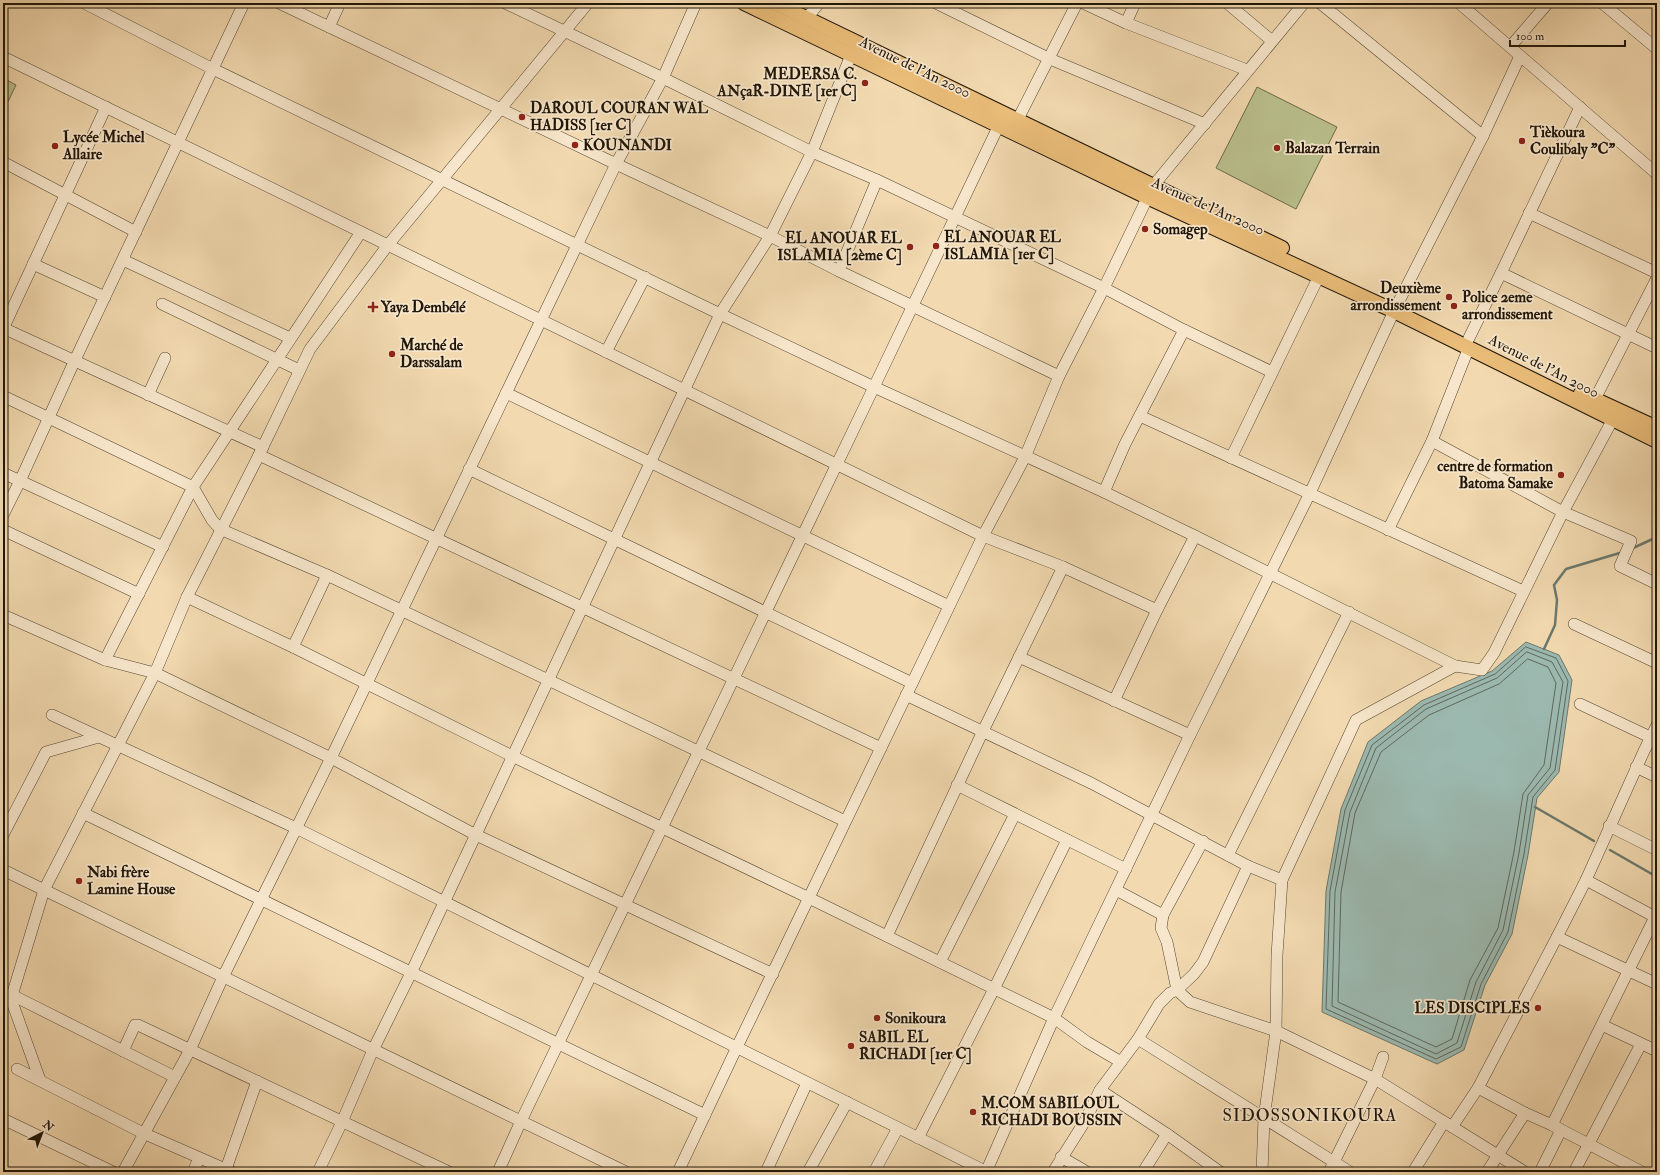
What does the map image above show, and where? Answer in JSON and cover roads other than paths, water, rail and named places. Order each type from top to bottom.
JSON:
[{"type":"main road","name":"Avenue de l'An 2000","points":[[744,3],[999,125],[1150,192],[1469,342],[1657,428]]},
{"type":"main road","name":"Avenue de l'An 2000","points":[[775,3],[1017,121],[1150,192],[1319,276],[1396,308]]},
{"type":"main road","name":"Avenue de l'An 2000","points":[[1469,342],[1657,441]]},
{"type":"street","points":[[84,3],[213,69],[720,314],[1025,457],[1104,492],[1271,573],[1456,666],[1482,670],[1494,653],[1523,591],[1563,512],[1613,419]]},
{"type":"street","points":[[3,515],[244,3]]},
{"type":"street","points":[[279,3],[770,236],[839,271],[1059,376]]},
{"type":"street","points":[[329,27],[340,3]]},
{"type":"street","points":[[505,3],[663,78],[812,152],[877,180],[1104,288],[1184,330],[1272,372]]},
{"type":"street","points":[[40,1080],[11,999],[44,890],[156,673],[187,597],[220,529],[261,451],[299,370],[310,349],[388,245],[443,180],[499,108],[565,32],[588,3]]},
{"type":"street","points":[[123,1172],[143,1133],[190,1050],[223,977],[331,758],[616,164],[663,78],[696,3]]},
{"type":"street","points":[[936,3],[1050,59],[1205,124]]},
{"type":"street","points":[[1017,121],[1050,59],[1077,3]]},
{"type":"street","points":[[1083,3],[1126,23],[1247,70]]},
{"type":"street","points":[[1126,23],[1135,3]]},
{"type":"street","points":[[1227,3],[1272,40]]},
{"type":"street","points":[[678,1172],[949,606],[983,536],[1025,457],[1059,376],[1104,288],[1150,192],[1247,70],[1304,3]]},
{"type":"street","points":[[1320,3],[1483,136]]},
{"type":"street","points":[[1459,3],[1657,174]]},
{"type":"street","points":[[1510,47],[1548,3]]},
{"type":"street","points":[[1602,3],[1657,49]]},
{"type":"street","points":[[808,18],[818,4]]},
{"type":"street","points":[[318,1172],[342,1122],[373,1050],[411,973],[720,314],[770,236],[812,152],[851,55]]},
{"type":"street","points":[[52,715],[296,828],[847,1102],[918,1138],[973,1169],[986,1172],[1054,1018],[1190,735],[1310,493],[1396,308],[1483,136],[1520,56]]},
{"type":"street","points":[[3,57],[983,536],[1063,566],[1157,610]]},
{"type":"street","points":[[106,107],[3,328],[74,362],[229,432],[261,451],[436,539],[881,748]]},
{"type":"street","points":[[1388,530],[1432,441],[1469,342],[1580,107]]},
{"type":"street","points":[[498,1172],[520,1121],[559,1044],[662,827],[838,464],[999,125]]},
{"type":"street","points":[[3,162],[65,196],[136,232]]},
{"type":"street","points":[[839,271],[877,180]]},
{"type":"street","points":[[1529,213],[1657,273]]},
{"type":"street","points":[[105,660],[193,486],[361,232]]},
{"type":"street","points":[[123,260],[290,338]]},
{"type":"street","points":[[33,264],[105,297]]},
{"type":"street","points":[[1502,273],[1657,348]]},
{"type":"street","points":[[1231,458],[1319,276]]},
{"type":"street","points":[[606,352],[645,277]]},
{"type":"street","points":[[1595,399],[1657,278]]},
{"type":"street","points":[[162,304],[299,370]]},
{"type":"street","points":[[1104,492],[1125,444],[1184,330]]},
{"type":"street","points":[[148,395],[165,358]]},
{"type":"street","points":[[506,393],[949,606]]},
{"type":"street","points":[[3,396],[193,486],[212,520],[220,529],[401,610],[846,821]]},
{"type":"street","points":[[1140,416],[1523,591]]},
{"type":"street","points":[[1432,441],[1563,512],[1631,541],[1620,566],[1657,584]]},
{"type":"street","points":[[469,469],[766,611],[912,683]]},
{"type":"street","points":[[3,473],[163,547]]},
{"type":"street","points":[[3,530],[139,594]]},
{"type":"street","points":[[1114,700],[1157,610],[1195,536]]},
{"type":"street","points":[[887,936],[957,785],[1063,566]]},
{"type":"street","points":[[293,647],[327,576]]},
{"type":"street","points":[[187,597],[293,647],[512,756],[809,898],[1054,1018],[1087,1042],[1121,1062]]},
{"type":"street","points":[[1228,855],[1349,612]]},
{"type":"street","points":[[3,615],[105,660],[156,673],[331,758],[476,835],[626,904],[772,974]]},
{"type":"street","points":[[1574,624],[1657,663]]},
{"type":"street","points":[[1019,657],[1190,735]]},
{"type":"street","points":[[1262,1172],[1264,1118],[1276,1031],[1277,955],[1282,880],[1356,720],[1456,666]]},
{"type":"street","points":[[906,695],[1091,783],[1248,866],[1282,880]]},
{"type":"street","points":[[1580,704],[1650,738]]},
{"type":"street","points":[[1413,1172],[1448,1124],[1478,1088],[1586,880],[1636,767],[1657,725]]},
{"type":"street","points":[[3,836],[46,752],[99,737]]},
{"type":"street","points":[[1636,767],[1657,777]]},
{"type":"street","points":[[957,785],[1126,869]]},
{"type":"street","points":[[83,813],[704,1115]]},
{"type":"street","points":[[940,962],[1015,814]]},
{"type":"street","points":[[1609,826],[1657,850]]},
{"type":"street","points":[[918,1138],[994,989],[1067,840]]},
{"type":"street","points":[[1203,841],[1163,915],[1161,928],[1167,942],[1177,990],[1190,1002],[1276,1031],[1375,1079],[1525,1172]]},
{"type":"street","points":[[1053,1172],[1085,1121],[1100,1090],[1138,1039],[1159,1004],[1194,974],[1203,962],[1248,866]]},
{"type":"street","points":[[3,870],[626,1172]]},
{"type":"street","points":[[1540,1172],[1557,1128],[1602,1025],[1628,970],[1656,917],[1586,880]]},
{"type":"street","points":[[1116,890],[1163,915]]},
{"type":"street","points":[[1557,937],[1657,984]]},
{"type":"street","points":[[12,995],[175,1077]]},
{"type":"street","points":[[123,1051],[134,1025],[138,1025],[449,1172]]},
{"type":"street","points":[[1602,1025],[1657,1051]]},
{"type":"street","points":[[1138,1039],[1350,1172]]},
{"type":"street","points":[[1574,1172],[1587,1144],[1641,1044]]},
{"type":"street","points":[[1329,1172],[1375,1079],[1383,1057]]},
{"type":"street","points":[[17,1069],[143,1133],[229,1170],[257,1082]]},
{"type":"street","points":[[766,1172],[807,1083]]},
{"type":"street","points":[[1478,1088],[1525,1114],[1557,1128],[1642,1172]]},
{"type":"street","points":[[1100,1090],[1167,1134],[1220,1172]]},
{"type":"street","points":[[808,1172],[847,1102]]},
{"type":"street","points":[[1487,1172],[1525,1114]]},
{"type":"street","points":[[3,1119],[113,1172]]},
{"type":"street","points":[[874,1172],[898,1128]]},
{"type":"street","points":[[1143,1172],[1167,1134]]},
{"type":"street","points":[[1061,1157],[1087,1172]]},
{"type":"street","points":[[193,1172],[199,1158]]},
{"type":"water","points":[[1526,642],[1559,655],[1572,680],[1559,772],[1537,798],[1528,855],[1512,934],[1485,985],[1464,1050],[1437,1064],[1322,1012],[1326,891],[1341,809],[1368,742],[1421,701],[1492,671]]},
{"type":"waterway","points":[[1631,549],[1657,537]]},
{"type":"waterway","points":[[1544,649],[1555,625],[1557,600],[1554,585],[1566,569],[1623,552]]},
{"type":"waterway","points":[[1535,807],[1594,841]]},
{"type":"waterway","points":[[1610,850],[1657,877]]},
{"type":"place","name":"MEDERSA C. ANçaR-DINE [1er C]","points":[[865,83]]},
{"type":"place","name":"DAROUL COURAN WAL HADISS [1er C]","points":[[522,117]]},
{"type":"place","name":"Tièkoura Coulibaly \"C\"","points":[[1522,141]]},
{"type":"place","name":"KOUNANDI","points":[[575,145]]},
{"type":"place","name":"Lycée Michel Allaire","points":[[55,146]]},
{"type":"place","name":"Balazan Terrain","points":[[1277,148]]},
{"type":"place","name":"Somagep","points":[[1145,229]]},
{"type":"place","name":"EL ANOUAR EL ISLAMIA [1er C]","points":[[936,246]]},
{"type":"place","name":"EL ANOUAR EL ISLAMIA [2ème C]","points":[[910,247]]},
{"type":"place","name":"Deuxième arrondissement","points":[[1449,297]]},
{"type":"place","name":"Police 2eme arrondissement","points":[[1454,306]]},
{"type":"place","name":"Yaya Dembélé","points":[[373,307]]},
{"type":"place","name":"Marché de Darssalam","points":[[392,354]]},
{"type":"place","name":"centre de formation Batoma Samake","points":[[1561,475]]},
{"type":"place","name":"Nabi frère Lamine House","points":[[79,881]]},
{"type":"place","name":"LES DISCIPLES","points":[[1538,1008]]},
{"type":"place","name":"Sonikoura","points":[[877,1018]]},
{"type":"place","name":"SABIL EL RICHADI [1er C]","points":[[851,1046]]},
{"type":"place","name":"M.COM SABILOUL RICHADI BOUSSIN","points":[[973,1112]]},
{"type":"district","name":"SIDOSSONIKOURA","points":[[1310,1115]]}]
